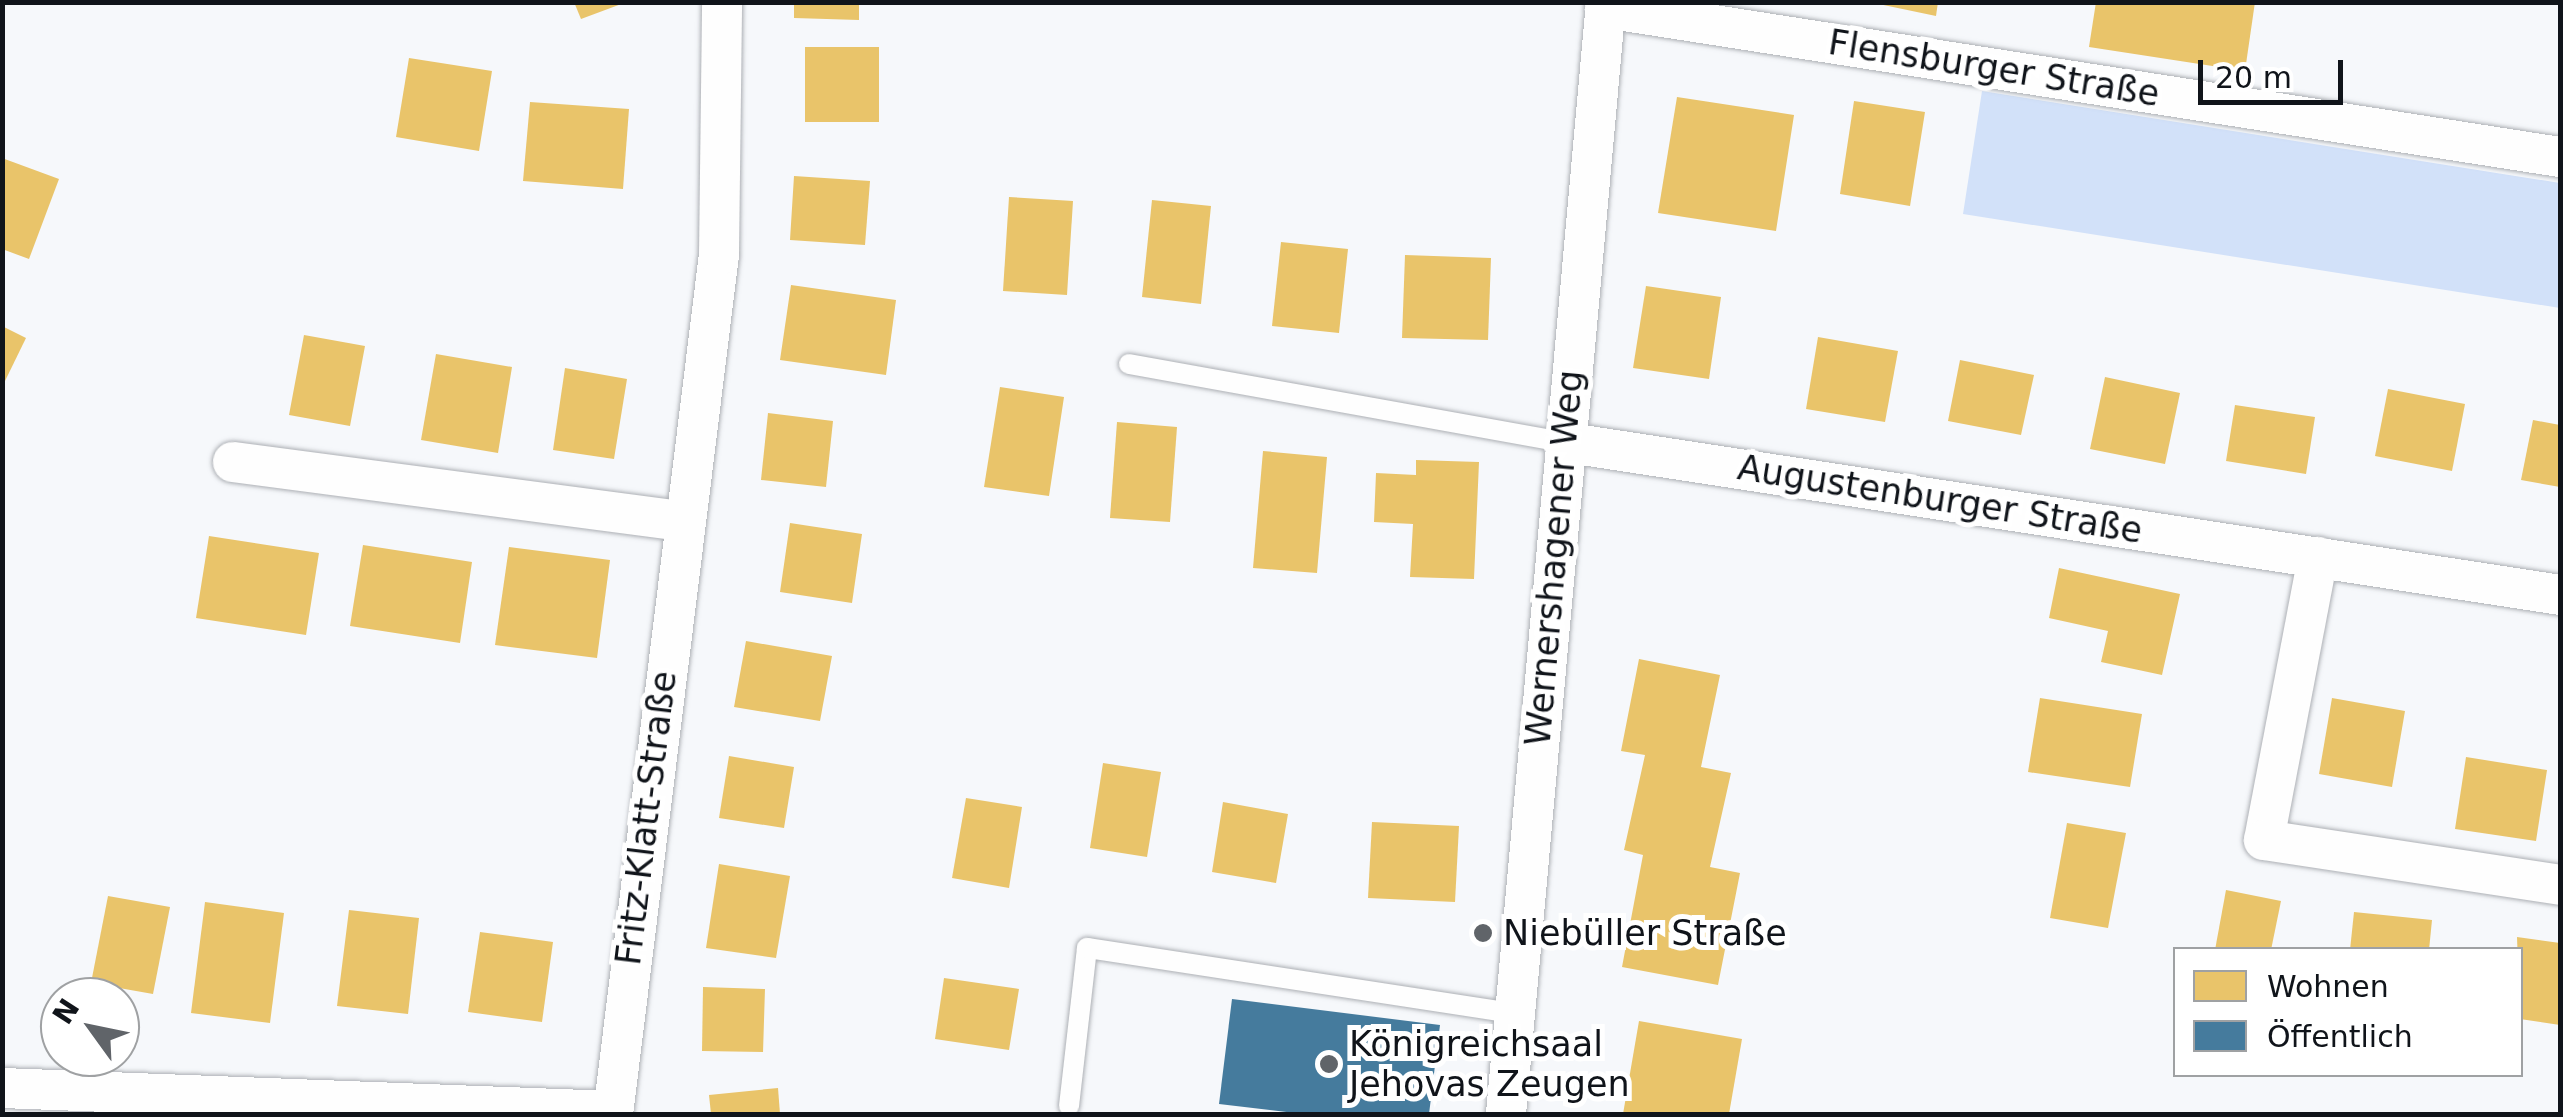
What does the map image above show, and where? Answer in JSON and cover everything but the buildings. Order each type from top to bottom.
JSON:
[{"type":"street","name":"Fritz-Klatt-Straße","points":[[613,1113],[719,255],[722,2]]},
{"type":"street","name":"Flensburger Straße","points":[[1606,5],[2560,157]]},
{"type":"street","name":"Wernershagener Weg","points":[[1506,1114],[1563,442],[1606,5]]},
{"type":"street","name":"Augustenburger Straße","points":[[1563,442],[2560,595]]},
{"type":"street","points":[[233,462],[684,521]]},
{"type":"street","points":[[2318,557],[2264,840],[2560,885]]},
{"type":"street","points":[[2,1088],[613,1113]]},
{"type":"lane","points":[[1129,364],[1563,442]]},
{"type":"lane","points":[[1068,1106],[1088,948],[1516,1014]]},
{"type":"shaded area","points":[[1982,91],[2560,183],[2560,308],[1963,214]]},
{"type":"place","name":"Niebüller Straße","points":[[1483,933]]},
{"type":"place","name":"Königreichsaal Jehovas Zeugen","points":[[1329,1064]]}]
